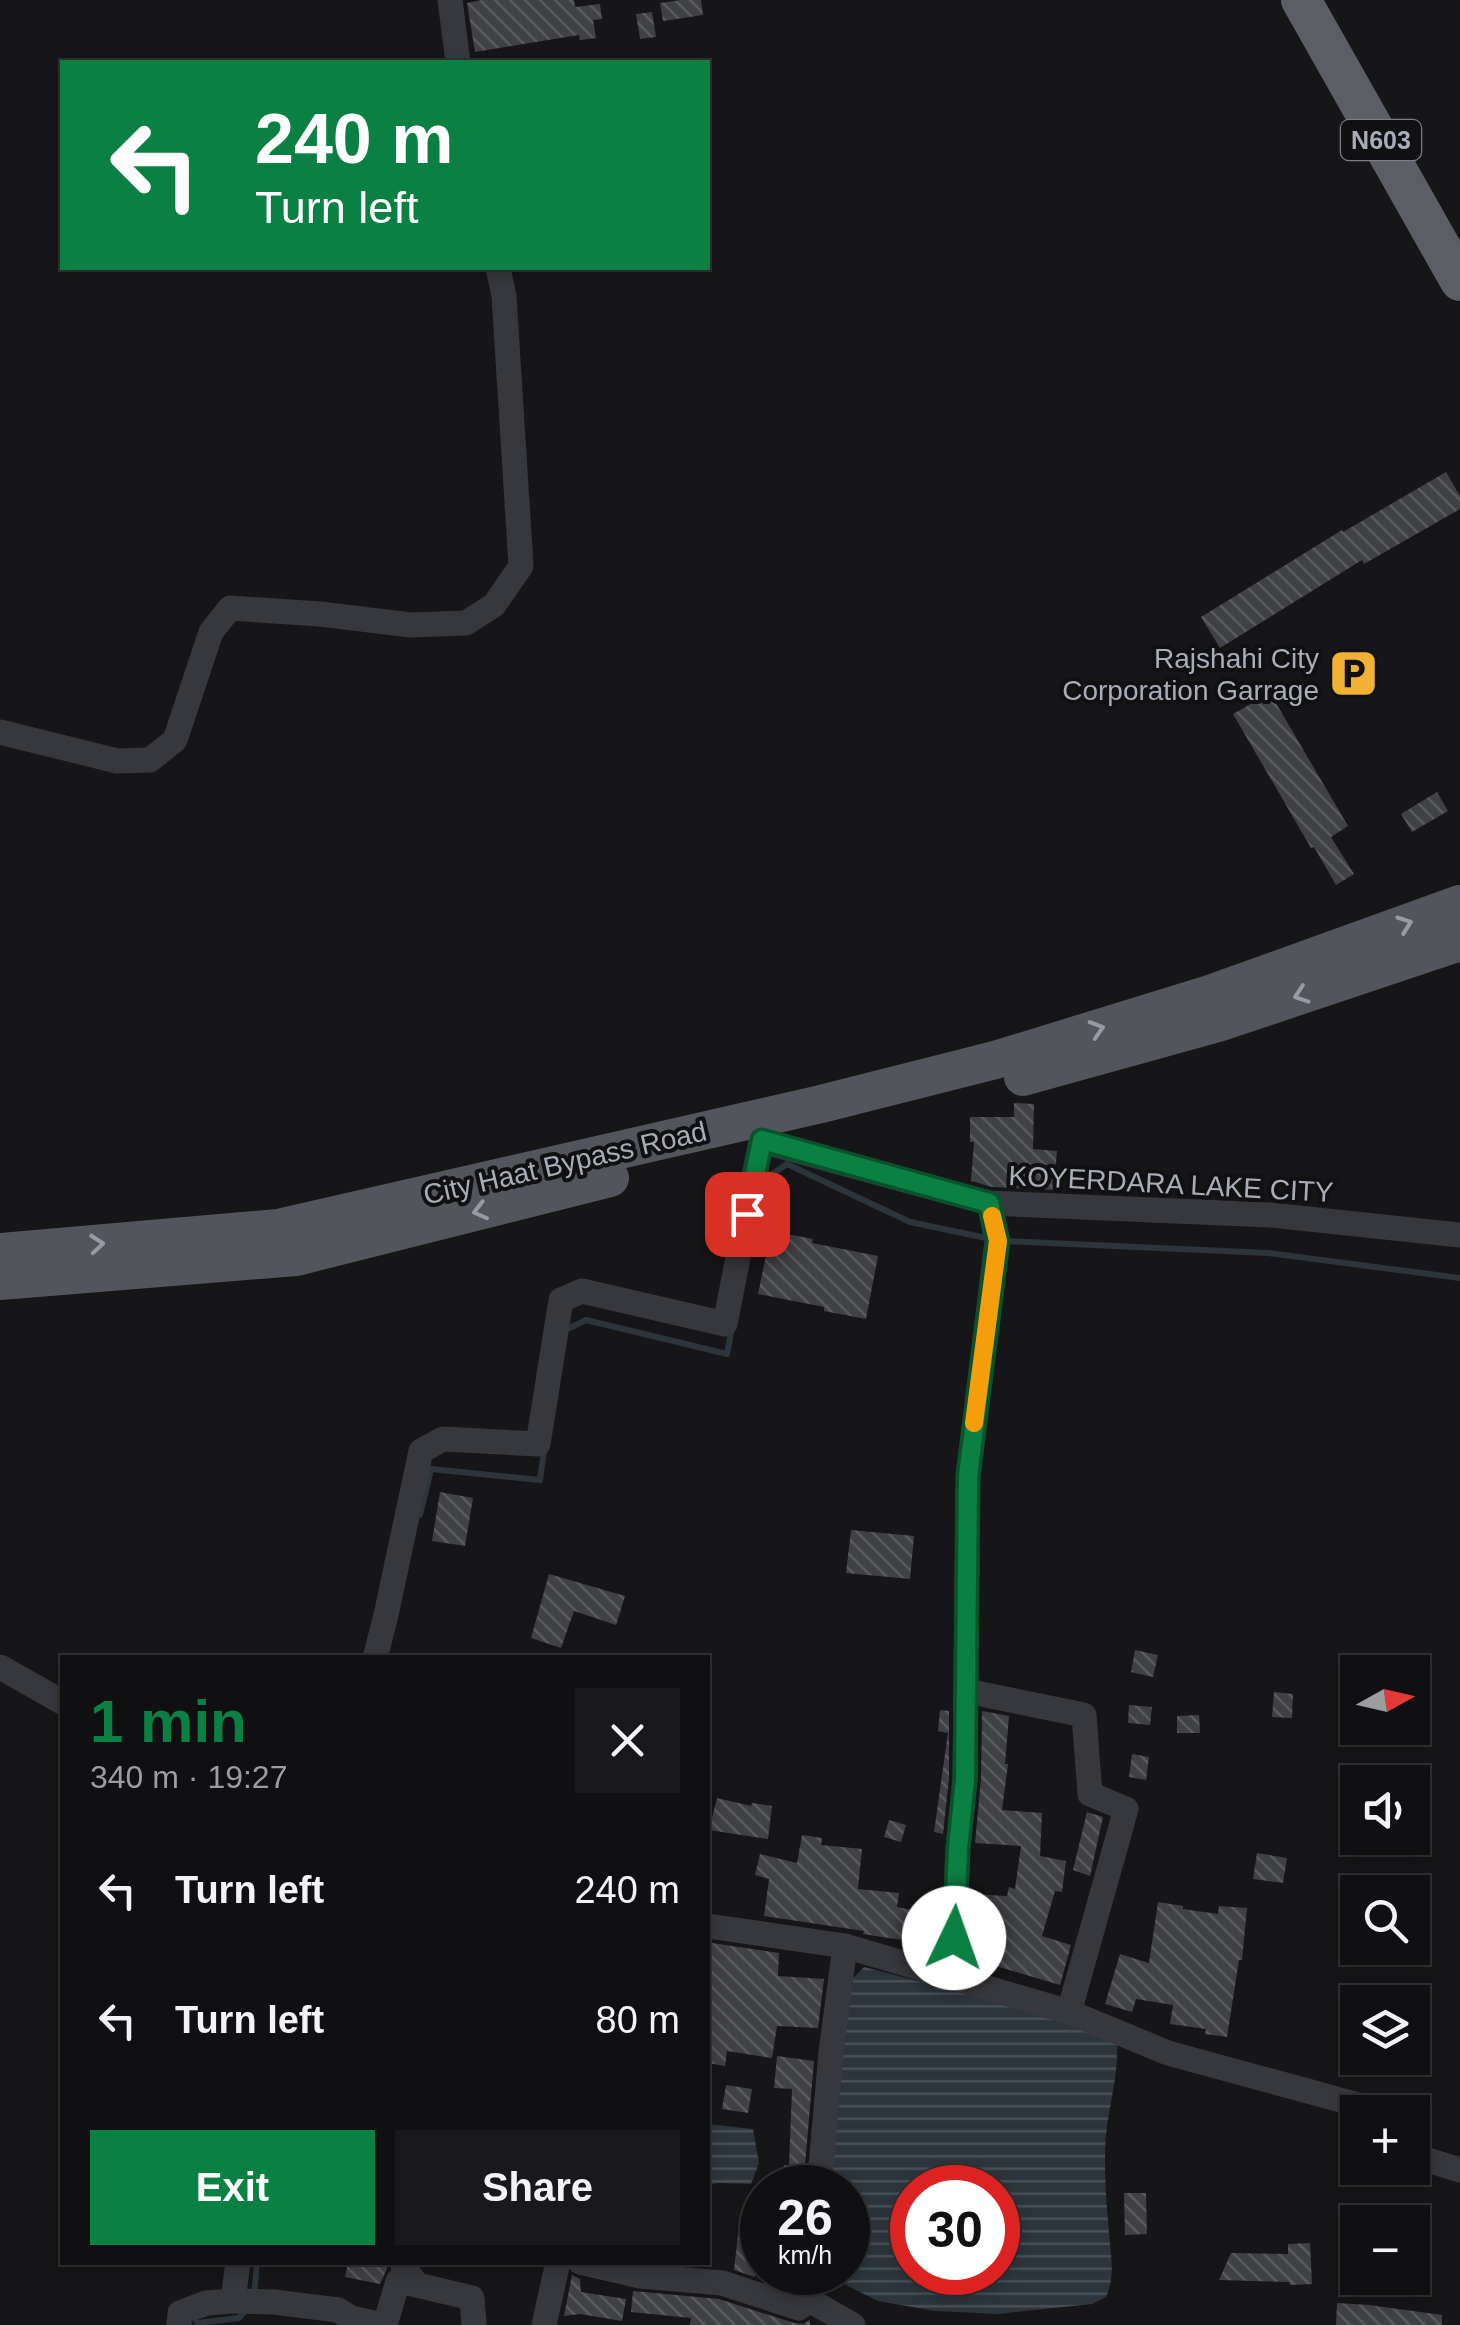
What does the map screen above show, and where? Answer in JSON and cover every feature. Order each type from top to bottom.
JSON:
[{"type":"highway","name":"N603","points":[[1300,0],[1460,281]]},
{"type":"main road","name":"City Haat Bypass Road","points":[[0,1252],[278,1228],[821,1104],[994,1060],[1210,994],[1460,904]]},
{"type":"main road","name":"City Haat Bypass Road","points":[[0,1281],[296,1257],[1000,1084],[1218,1023],[1460,942]]},
{"type":"street","points":[[456,1],[458,60]]},
{"type":"street","points":[[0,732],[117,761],[150,760],[176,740],[211,632],[230,608],[411,625],[466,623],[494,605],[521,566],[505,315],[498,270]]},
{"type":"street","points":[[376,1655],[421,1451],[443,1439],[538,1444],[561,1300],[582,1292],[725,1324],[762,1140]]},
{"type":"street","name":"KOYERDARA LAKE CITY","points":[[762,1140],[989,1203],[1270,1215],[1460,1235]]},
{"type":"street","points":[[941,1973],[950,1958],[954,1938],[965,1780],[968,1476],[998,1241],[989,1203]]},
{"type":"street","points":[[0,1667],[60,1701]]},
{"type":"street","points":[[966,1690],[1084,1716],[1090,1794],[1126,1809],[1069,2012]]},
{"type":"street","points":[[710,1926],[845,1946],[1069,2012],[1168,2053],[1340,2100]]},
{"type":"street","points":[[821,2165],[830,2052],[845,1946]]},
{"type":"street","points":[[1430,2161],[1460,2170]]},
{"type":"street","points":[[233,2301],[238,2265]]},
{"type":"street","points":[[403,2265],[417,2285]]},
{"type":"street","points":[[544,2325],[557,2265]]},
{"type":"street","points":[[593,2265],[640,2276],[722,2283],[799,2308],[809,2295]]},
{"type":"street","points":[[179,2325],[180,2313],[206,2303],[233,2301],[338,2310],[351,2318],[384,2325],[398,2281],[472,2298],[474,2325]]},
{"type":"street","points":[[809,2300],[853,2325]]},
{"type":"shaded area","points":[[864,1967],[1085,2024],[1117,2043],[1105,2149],[1112,2264],[1106,2297],[1092,2304],[998,2314],[935,2311],[878,2301],[866,2295],[870,2295],[870,2165],[828,2165],[853,1978]]},
{"type":"shaded area","points":[[710,2124],[753,2129],[759,2163],[740,2165],[740,2184],[710,2185]]},
{"type":"building","points":[[574,0],[575,7],[600,4],[602,19],[593,20],[596,38],[580,40],[579,35],[475,52],[467,3]]},
{"type":"building","points":[[701,0],[703,15],[663,21],[660,3]]},
{"type":"building","points":[[652,12],[656,37],[640,39],[636,14]]},
{"type":"building","points":[[1446,472],[1460,496],[1460,509],[1364,564],[1362,560],[1220,648],[1201,617],[1342,530]]},
{"type":"building","points":[[1270,693],[1348,826],[1331,837],[1354,874],[1336,885],[1233,714]]},
{"type":"building","points":[[1437,792],[1448,811],[1412,832],[1401,814]]},
{"type":"building","points":[[1014,1103],[1034,1104],[1033,1149],[1057,1151],[1054,1190],[992,1187],[971,1181],[974,1142],[970,1142],[970,1117],[1014,1117]]},
{"type":"building","points":[[771,1231],[878,1256],[866,1319],[758,1294]]},
{"type":"building","points":[[440,1492],[473,1498],[465,1546],[432,1541]]},
{"type":"building","points":[[851,1530],[914,1536],[910,1579],[846,1573]]},
{"type":"building","points":[[549,1574],[625,1596],[616,1625],[574,1611],[561,1648],[531,1638]]},
{"type":"building","points":[[1135,1650],[1158,1655],[1153,1677],[1131,1672]]},
{"type":"building","points":[[1274,1692],[1293,1694],[1292,1718],[1272,1717]]},
{"type":"building","points":[[1129,1705],[1152,1707],[1150,1725],[1128,1723]]},
{"type":"building","points":[[940,1710],[949,1711],[949,1778],[943,1834],[934,1832],[948,1733],[938,1731]]},
{"type":"building","points":[[982,1711],[1009,1716],[1002,1810],[1042,1813],[1040,1856],[1066,1861],[1062,1892],[1055,1891],[1042,1936],[1071,1945],[1060,1985],[989,1964],[993,1948],[970,1941],[972,1894],[1007,1896],[1009,1887],[1015,1889],[1021,1846],[975,1843]]},
{"type":"building","points":[[1199,1715],[1200,1733],[1177,1733],[1177,1716]]},
{"type":"building","points":[[1132,1754],[1149,1757],[1146,1780],[1129,1777]]},
{"type":"building","points":[[717,1798],[751,1806],[772,1806],[768,1839],[710,1830]]},
{"type":"building","points":[[1087,1812],[1103,1817],[1090,1876],[1073,1870]]},
{"type":"building","points":[[889,1820],[906,1825],[901,1842],[884,1837]]},
{"type":"building","points":[[802,1835],[822,1838],[821,1845],[862,1849],[858,1889],[899,1893],[897,1907],[939,1915],[934,1953],[907,1947],[908,1941],[863,1934],[864,1931],[764,1916],[769,1879],[755,1875],[760,1854],[797,1863]]},
{"type":"building","points":[[1257,1853],[1287,1858],[1283,1883],[1253,1879]]},
{"type":"building","points":[[1158,1902],[1218,1914],[1219,1906],[1247,1908],[1242,1960],[1227,2037],[1205,2034],[1206,2029],[1170,2024],[1173,2005],[1136,1999],[1132,2012],[1105,2004],[1120,1954],[1149,1963]]},
{"type":"building","points":[[712,1943],[779,1953],[778,1976],[824,1979],[818,2028],[777,2026],[772,2058],[727,2051],[725,2066],[710,2063]]},
{"type":"building","points":[[777,2056],[814,2061],[805,2165],[789,2165],[792,2089],[774,2088]]},
{"type":"building","points":[[726,2085],[752,2089],[748,2113],[722,2109]]},
{"type":"building","points":[[1124,2193],[1146,2193],[1147,2234],[1125,2235]]},
{"type":"building","points":[[739,2226],[740,2226],[740,2272],[734,2270]]},
{"type":"building","points":[[1310,2243],[1312,2284],[1219,2280],[1231,2253],[1288,2254],[1288,2244]]},
{"type":"building","points":[[347,2265],[387,2265],[380,2284],[345,2277]]},
{"type":"building","points":[[572,2275],[580,2279],[581,2292],[626,2299],[622,2321],[580,2314],[564,2316]]},
{"type":"building","points":[[633,2291],[719,2299],[794,2323],[810,2320],[810,2325],[690,2325],[691,2318],[631,2312]]},
{"type":"building","points":[[1337,2303],[1442,2315],[1442,2325],[1336,2325]]},
{"type":"waterway","points":[[763,1180],[787,1164],[910,1222],[991,1239]]},
{"type":"waterway","points":[[1004,1241],[1268,1253],[1460,1278]]},
{"type":"waterway","points":[[563,1331],[586,1320],[727,1354],[732,1327]]},
{"type":"waterway","points":[[420,1515],[431,1469],[540,1480],[544,1450]]},
{"type":"waterway","points":[[254,2296],[257,2265]]},
{"type":"waterway","points":[[197,2325],[239,2318],[245,2311]]},
{"type":"slow traffic","points":[[974,1423],[998,1241],[992,1216]]},
{"type":"place","name":"Rajshahi City Corporation Garrage","points":[[1354,674]]},
{"type":"route","points":[[747,1214],[762,1140],[989,1203],[998,1241],[968,1476],[965,1780],[954,1938]]}]
